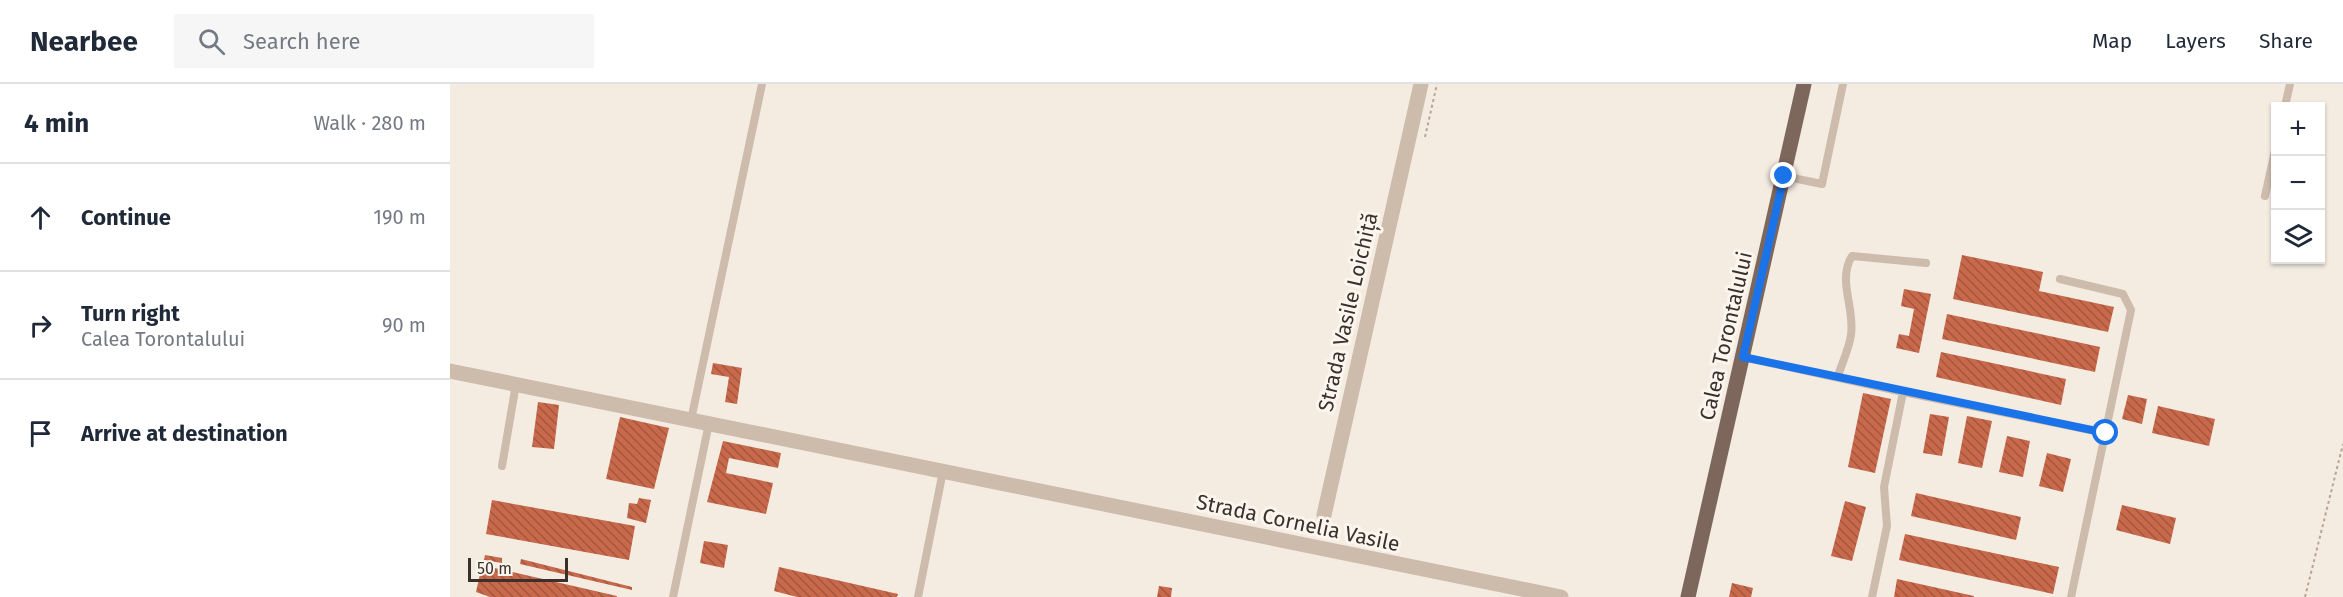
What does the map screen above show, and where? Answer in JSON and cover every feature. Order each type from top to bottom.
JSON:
[{"type":"main road","name":"Calea Torontalului","points":[[1688,597],[1804,84]]},
{"type":"street","name":"Strada Vasile Loichiță","points":[[1324,514],[1421,84]]},
{"type":"street","name":"Strada Cornelia Vasile","points":[[450,371],[1561,597]]},
{"type":"lane","points":[[691,420],[762,84]]},
{"type":"lane","points":[[1784,176],[1822,184],[1843,84]]},
{"type":"lane","points":[[2286,102],[2290,84]]},
{"type":"lane","points":[[2265,196],[2274,156]]},
{"type":"lane","points":[[1838,376],[1851,335],[1850,300],[1845,267],[1852,256],[1926,263]]},
{"type":"lane","points":[[2060,279],[2123,294],[2131,310],[2071,597]]},
{"type":"lane","points":[[1743,357],[2106,433]]},
{"type":"lane","points":[[502,466],[516,384]]},
{"type":"lane","points":[[1872,597],[1887,526],[1884,487],[1903,392]]},
{"type":"lane","points":[[673,597],[709,423]]},
{"type":"lane","points":[[918,597],[944,471]]},
{"type":"path","points":[[2305,597],[2343,444]]},
{"type":"building","points":[[1962,255],[2043,272],[2039,291],[2114,307],[2108,332],[1953,299]]},
{"type":"building","points":[[1904,289],[1931,294],[1919,353],[1896,348],[1899,334],[1909,336],[1914,309],[1901,306]]},
{"type":"building","points":[[1947,314],[2100,347],[2095,372],[1942,339]]},
{"type":"building","points":[[1941,352],[2066,379],[2061,405],[1936,377]]},
{"type":"building","points":[[713,363],[742,368],[737,404],[725,402],[729,377],[711,374]]},
{"type":"building","points":[[1863,393],[1891,399],[1875,473],[1848,467]]},
{"type":"building","points":[[2128,395],[2147,399],[2142,424],[2122,419]]},
{"type":"building","points":[[538,402],[559,405],[554,449],[532,447]]},
{"type":"building","points":[[2158,406],[2215,419],[2209,446],[2152,433]]},
{"type":"building","points":[[1930,414],[1949,417],[1942,456],[1923,453]]},
{"type":"building","points":[[1967,416],[1992,421],[1982,468],[1958,463]]},
{"type":"building","points":[[620,417],[669,428],[654,489],[606,479]]},
{"type":"building","points":[[2007,436],[2030,441],[2023,477],[1999,472]]},
{"type":"building","points":[[723,441],[781,453],[778,468],[729,458],[726,473],[773,483],[766,514],[707,502]]},
{"type":"building","points":[[2047,453],[2071,459],[2063,492],[2039,486]]},
{"type":"building","points":[[1916,493],[2021,517],[2016,540],[1911,516]]},
{"type":"building","points":[[639,498],[651,500],[646,523],[627,518],[629,503],[637,504]]},
{"type":"building","points":[[492,500],[635,526],[629,560],[486,534]]},
{"type":"building","points":[[1845,501],[1866,507],[1852,561],[1831,556]]},
{"type":"building","points":[[2122,505],[2176,518],[2170,544],[2116,530]]},
{"type":"building","points":[[1905,534],[2059,567],[2053,594],[1899,560]]},
{"type":"building","points":[[704,541],[728,545],[724,568],[700,563]]},
{"type":"building","points":[[485,555],[502,558],[502,563],[484,560]]},
{"type":"building","points":[[521,559],[632,587],[632,590],[520,564]]},
{"type":"building","points":[[482,565],[617,597],[490,597],[476,592]]},
{"type":"building","points":[[779,567],[898,594],[897,597],[797,597],[774,591]]},
{"type":"building","points":[[1897,579],[1974,596],[1974,597],[1894,597]]},
{"type":"building","points":[[1732,583],[1753,588],[1751,597],[1729,597]]},
{"type":"building","points":[[1159,586],[1172,588],[1171,597],[1157,597]]},
{"type":"route","points":[[1784,176],[1743,357],[2106,433]]}]
